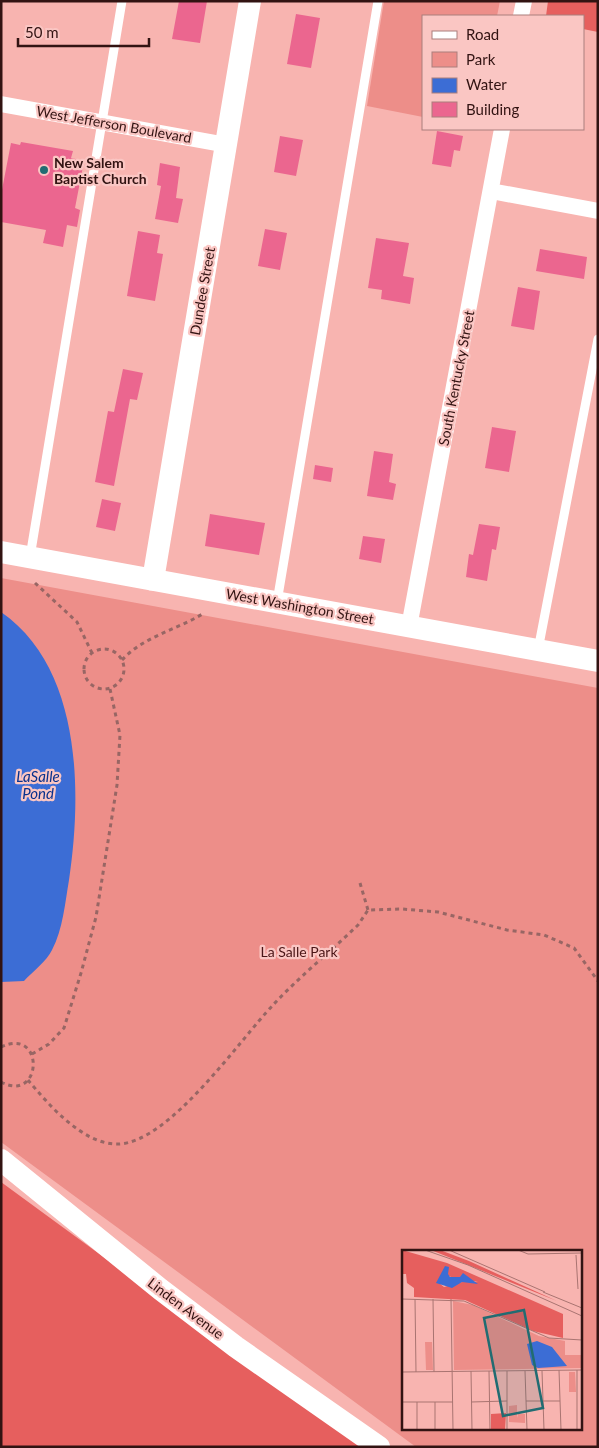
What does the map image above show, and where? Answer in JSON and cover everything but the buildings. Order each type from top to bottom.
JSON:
[{"type":"street","name":"Dundee Street","points":[[153,580],[250,1]]},
{"type":"street","points":[[521,15],[524,1]]},
{"type":"street","name":"West Jefferson Boulevard","points":[[1,104],[227,145]]},
{"type":"street","name":"South Kentucky Street","points":[[409,627],[502,130]]},
{"type":"street","points":[[491,191],[598,211]]},
{"type":"street","name":"West Washington Street","points":[[1,552],[598,661]]},
{"type":"street","name":"Linden Avenue","points":[[1,1160],[160,1290],[380,1447]]},
{"type":"lane","points":[[30,557],[122,1]]},
{"type":"lane","points":[[277,602],[378,1]]},
{"type":"lane","points":[[538,650],[598,339]]},
{"type":"path","points":[[35,582],[77,622],[92,653]]},
{"type":"path","points":[[122,660],[131,650],[144,641],[190,622],[204,613]]},
{"type":"path","points":[[98,650],[112,651],[122,660],[124,667],[121,680],[110,689],[97,688],[87,681],[83,669],[88,657],[92,653],[98,650]]},
{"type":"path","points":[[32,1054],[49,1044],[64,1028],[82,974],[96,917],[117,785],[120,735],[110,689]]},
{"type":"path","points":[[360,883],[368,910]]},
{"type":"path","points":[[28,1080],[61,1116],[84,1133],[108,1144],[120,1144],[148,1134],[176,1113],[197,1092],[273,1005],[352,931],[368,910],[402,908],[438,912],[507,930],[544,935],[574,948],[598,981]]},
{"type":"path","points":[[1,1047],[14,1043],[21,1044],[32,1054],[34,1068],[28,1080],[14,1086],[1,1082]]},
{"type":"green space","points":[[384,1],[500,1],[497,15],[422,15],[422,117],[367,106]]},
{"type":"green space","name":"La Salle Park","points":[[1,578],[598,688],[598,1447],[416,1447],[1,1142]]},
{"type":"shaded area","points":[[548,1],[598,1],[598,32],[584,29],[584,15],[546,15]]},
{"type":"shaded area","points":[[1,1182],[363,1447],[1,1447]]},
{"type":"water","name":"LaSalle Pond","points":[[1,612],[28,636],[48,665],[62,698],[70,734],[75,772],[75,809],[69,880],[63,916],[56,942],[47,958],[24,981],[1,982]]},
{"type":"place","name":"New Salem Baptist Church","points":[[44,170]]}]
